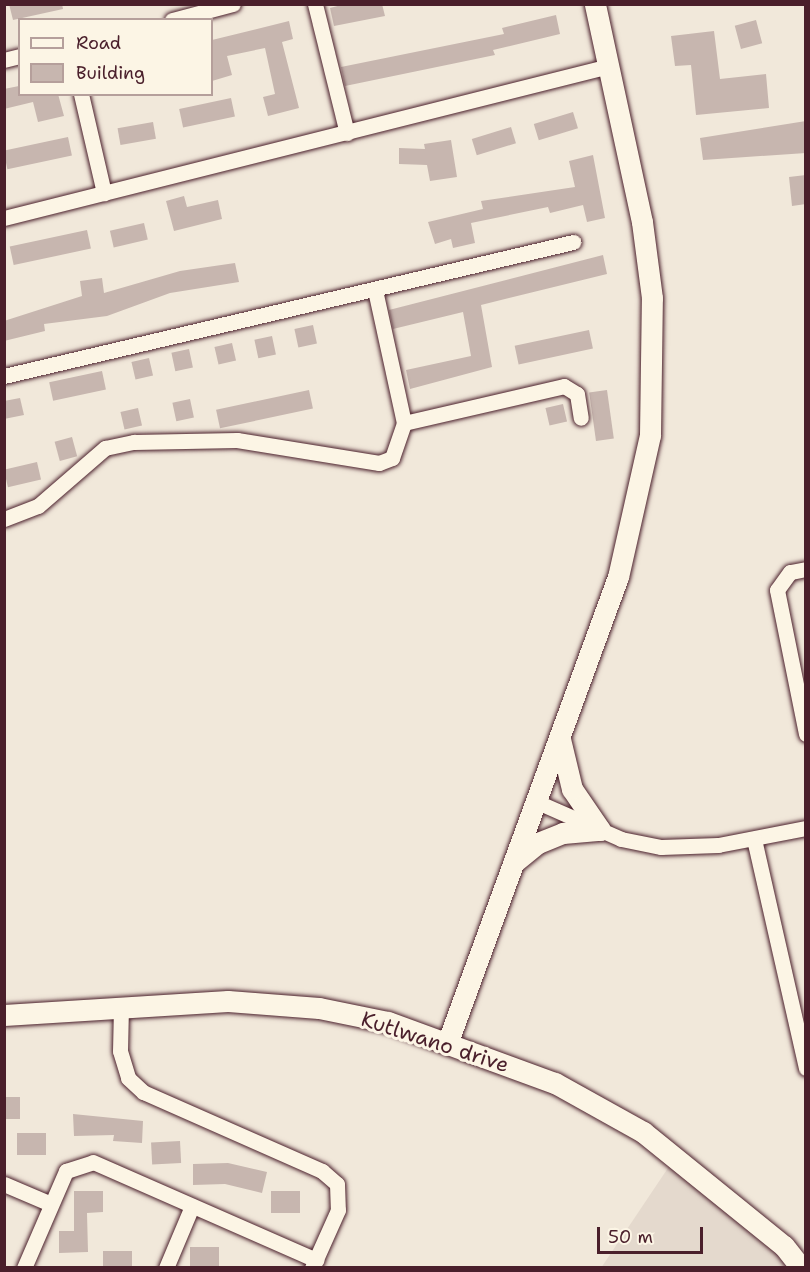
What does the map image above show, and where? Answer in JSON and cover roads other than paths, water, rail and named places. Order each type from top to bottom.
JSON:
[{"type":"street","points":[[180,18],[233,4]]},
{"type":"street","points":[[315,4],[347,133]]},
{"type":"street","points":[[447,1044],[618,577],[650,435],[652,298],[609,66],[595,4]]},
{"type":"street","points":[[4,218],[609,66]]},
{"type":"street","points":[[81,96],[104,193]]},
{"type":"street","points":[[4,376],[573,242]]},
{"type":"street","points":[[4,519],[38,506],[105,448],[134,442],[237,440],[379,463],[392,458],[404,423],[375,290]]},
{"type":"street","points":[[404,423],[564,386],[577,394],[581,418]]},
{"type":"street","points":[[806,569],[790,572],[777,590],[806,734]]},
{"type":"street","points":[[559,737],[572,789],[600,830]]},
{"type":"street","points":[[535,801],[621,839],[688,849],[806,828]]},
{"type":"street","points":[[513,863],[546,840],[600,830]]},
{"type":"street","points":[[754,839],[806,1068]]},
{"type":"street","name":"Kutlwano drive","points":[[4,1016],[228,1001],[319,1008],[388,1022],[555,1083],[643,1132],[720,1192],[801,1268]]},
{"type":"street","points":[[24,1268],[66,1171],[93,1162],[314,1264],[338,1210],[337,1184],[322,1170],[143,1092],[128,1078],[120,1051],[121,1007]]},
{"type":"street","points":[[4,1184],[51,1204]]},
{"type":"street","points":[[166,1268],[192,1206]]}]
